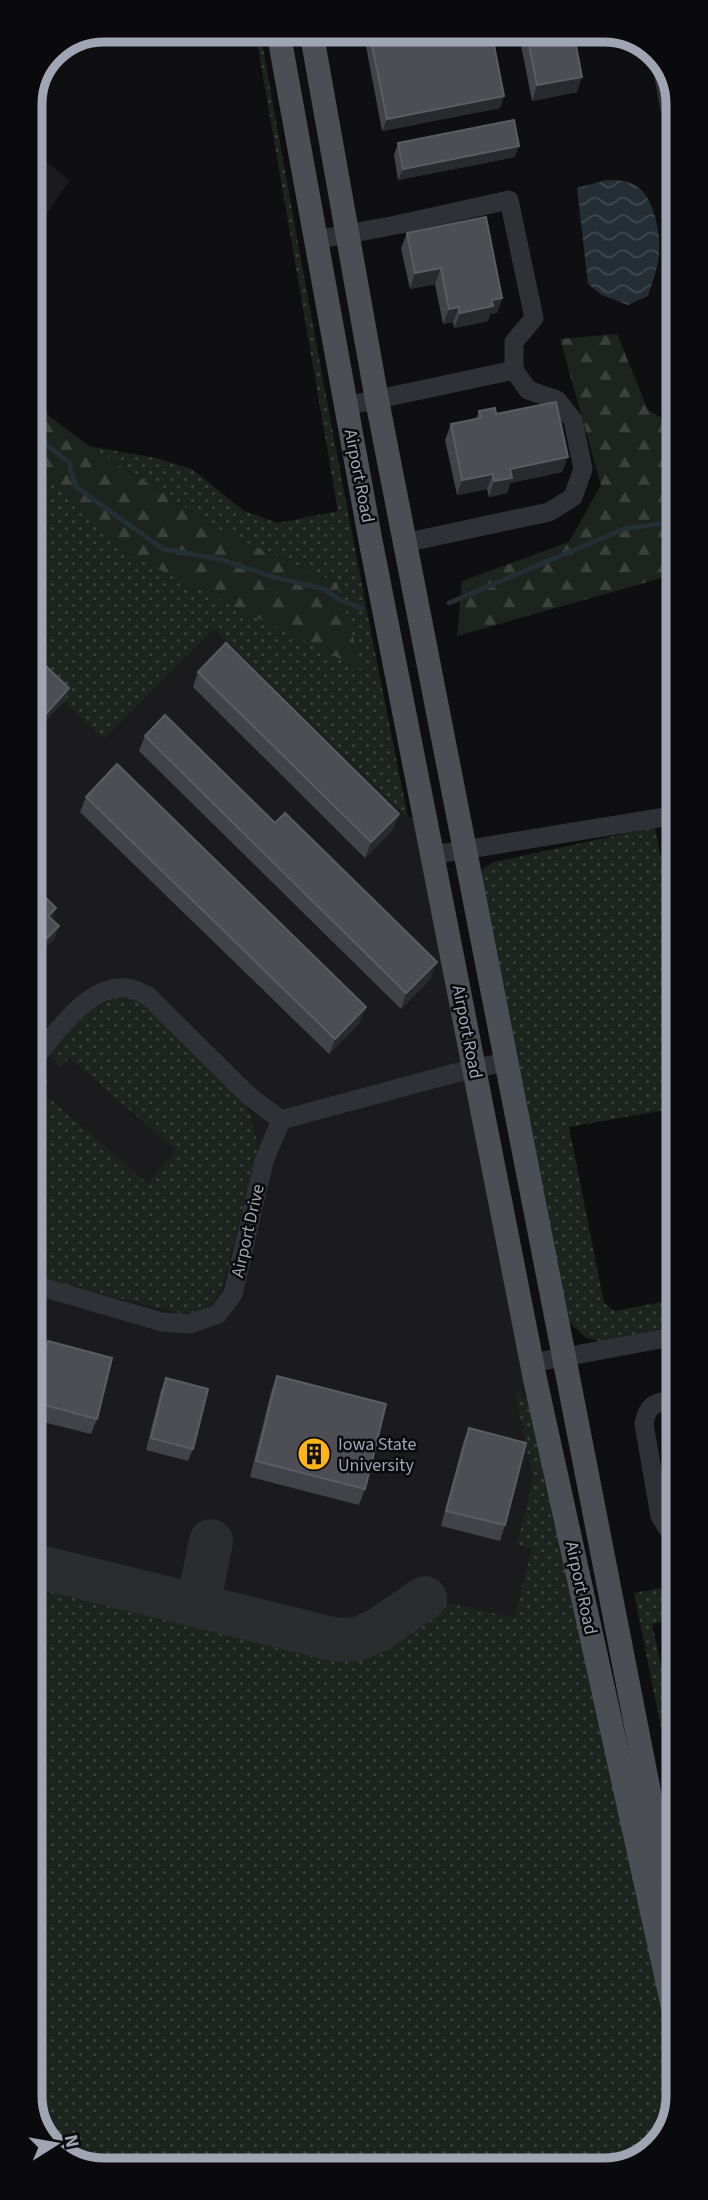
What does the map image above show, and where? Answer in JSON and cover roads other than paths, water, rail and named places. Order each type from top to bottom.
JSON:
[{"type":"main road","name":"Airport Road","points":[[280,42],[346,406],[532,1363],[666,1975]]},
{"type":"main road","name":"Airport Road","points":[[313,42],[346,235],[463,849],[666,1870]]},
{"type":"street","points":[[315,240],[509,200],[534,318],[514,342],[514,370],[528,390],[557,400],[573,420],[583,469],[573,497],[549,512],[404,542]]},
{"type":"street","points":[[346,406],[514,370]]},
{"type":"street","points":[[433,855],[666,817]]},
{"type":"street","points":[[42,1050],[85,1002],[106,990],[128,988],[148,996],[249,1096],[281,1120],[505,1062]]},
{"type":"street","name":"Airport Drive","points":[[42,1287],[162,1322],[190,1324],[218,1314],[233,1294],[264,1161],[281,1120]]},
{"type":"street","points":[[532,1363],[666,1338]]},
{"type":"street","points":[[666,1401],[653,1404],[646,1412],[644,1424],[660,1516],[666,1526]]},
{"type":"water","points":[[606,180],[626,182],[644,192],[657,227],[658,259],[648,296],[628,305],[602,295],[588,284],[577,188]]},
{"type":"waterway","points":[[42,441],[70,463],[76,487],[163,549],[219,559],[270,576],[324,589],[340,600],[361,608]]},
{"type":"waterway","points":[[449,603],[624,529],[666,523]]},
{"type":"place","name":"Iowa State University","points":[[314,1454]]}]
